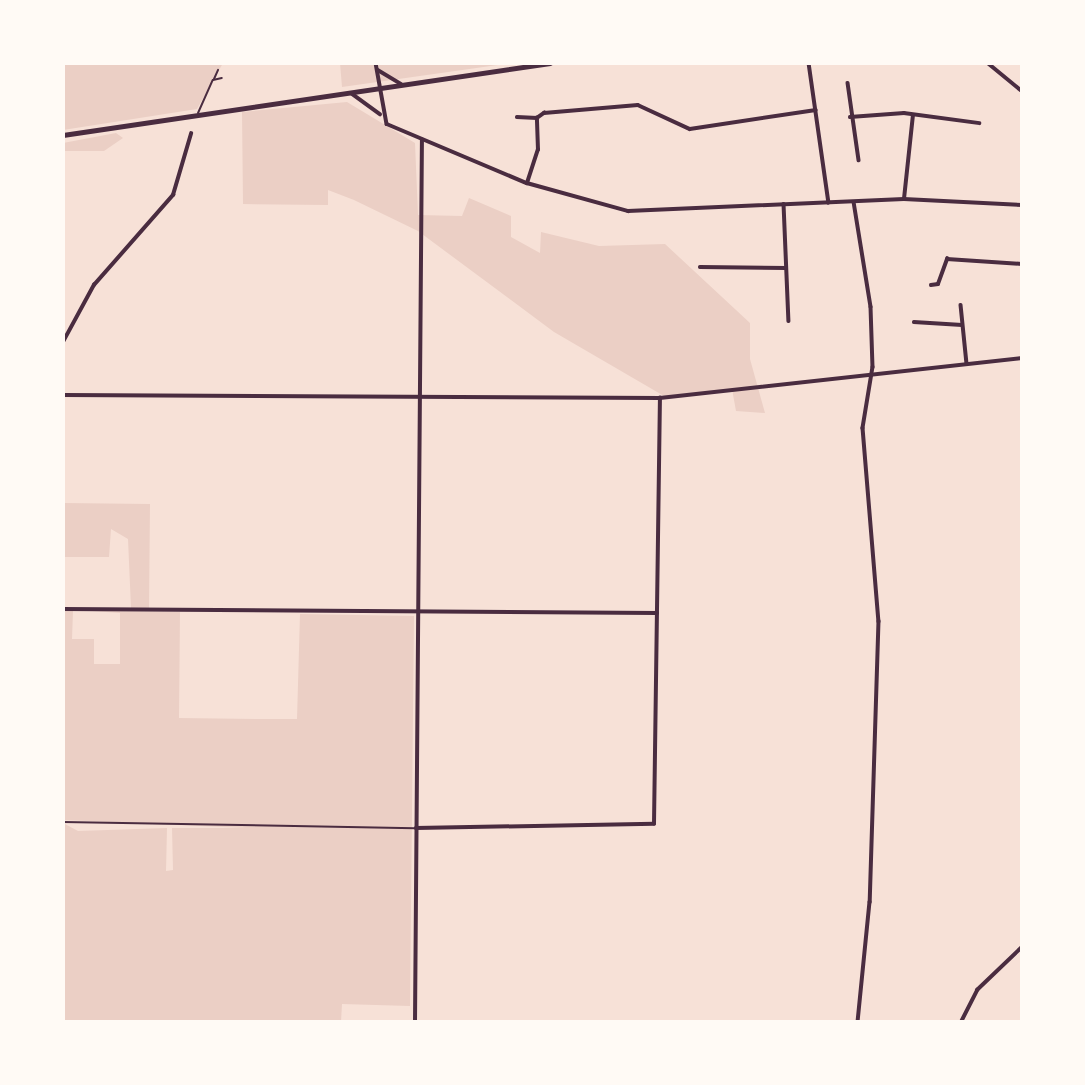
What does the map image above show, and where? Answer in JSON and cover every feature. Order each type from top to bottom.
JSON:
[{"type":"main road","points":[[63,135],[550,63]]},
{"type":"street","points":[[809,63],[829,202]]},
{"type":"street","points":[[988,63],[1022,91]]},
{"type":"street","points":[[377,66],[403,85]]},
{"type":"street","points":[[377,66],[380,114]]},
{"type":"street","points":[[848,83],[850,117],[859,160]]},
{"type":"street","points":[[351,93],[380,114],[387,124],[422,140],[527,183],[628,211],[904,199],[1022,205]]},
{"type":"street","points":[[517,117],[537,118],[597,105],[638,105],[690,129],[816,110]]},
{"type":"street","points":[[850,117],[913,115],[979,123]]},
{"type":"street","points":[[904,199],[913,115]]},
{"type":"street","points":[[527,183],[538,150],[537,118]]},
{"type":"street","points":[[63,342],[99,279],[173,195],[191,134]]},
{"type":"street","points":[[415,1022],[422,140]]},
{"type":"street","points":[[854,202],[871,307],[869,374],[863,428],[876,573],[878,698],[858,1022]]},
{"type":"street","points":[[784,204],[789,321]]},
{"type":"street","points":[[931,285],[938,284],[947,259],[1022,264]]},
{"type":"street","points":[[700,267],[786,268]]},
{"type":"street","points":[[961,306],[967,364]]},
{"type":"street","points":[[914,322],[962,326]]},
{"type":"street","points":[[63,395],[660,398],[1022,358]]},
{"type":"street","points":[[416,828],[654,824],[660,398]]},
{"type":"street","points":[[63,610],[657,613]]},
{"type":"street","points":[[961,1022],[977,990],[1022,947]]},
{"type":"lane","points":[[198,114],[218,70]]},
{"type":"lane","points":[[213,80],[222,78]]},
{"type":"lane","points":[[63,822],[416,828]]},
{"type":"shaded area","points":[[63,63],[223,63],[197,109],[63,130]]},
{"type":"shaded area","points":[[340,63],[511,63],[342,87]]},
{"type":"shaded area","points":[[347,102],[415,143],[418,215],[462,216],[469,198],[511,216],[511,237],[540,253],[541,232],[599,246],[665,244],[750,323],[750,359],[765,413],[736,411],[732,389],[664,396],[554,332],[418,231],[354,200],[328,190],[328,205],[243,204],[242,112]]},
{"type":"shaded area","points":[[116,133],[123,138],[104,151],[63,151],[63,143]]},
{"type":"shaded area","points":[[63,503],[150,504],[149,609],[131,608],[128,539],[111,529],[109,557],[63,557]]},
{"type":"shaded area","points":[[63,611],[73,611],[72,639],[94,639],[94,664],[120,664],[120,613],[92,611],[180,612],[179,718],[297,719],[300,614],[414,616],[410,1006],[342,1004],[341,1022],[63,1022],[63,823],[78,831],[167,828],[166,871],[173,870],[172,828],[246,828],[63,820]]}]
